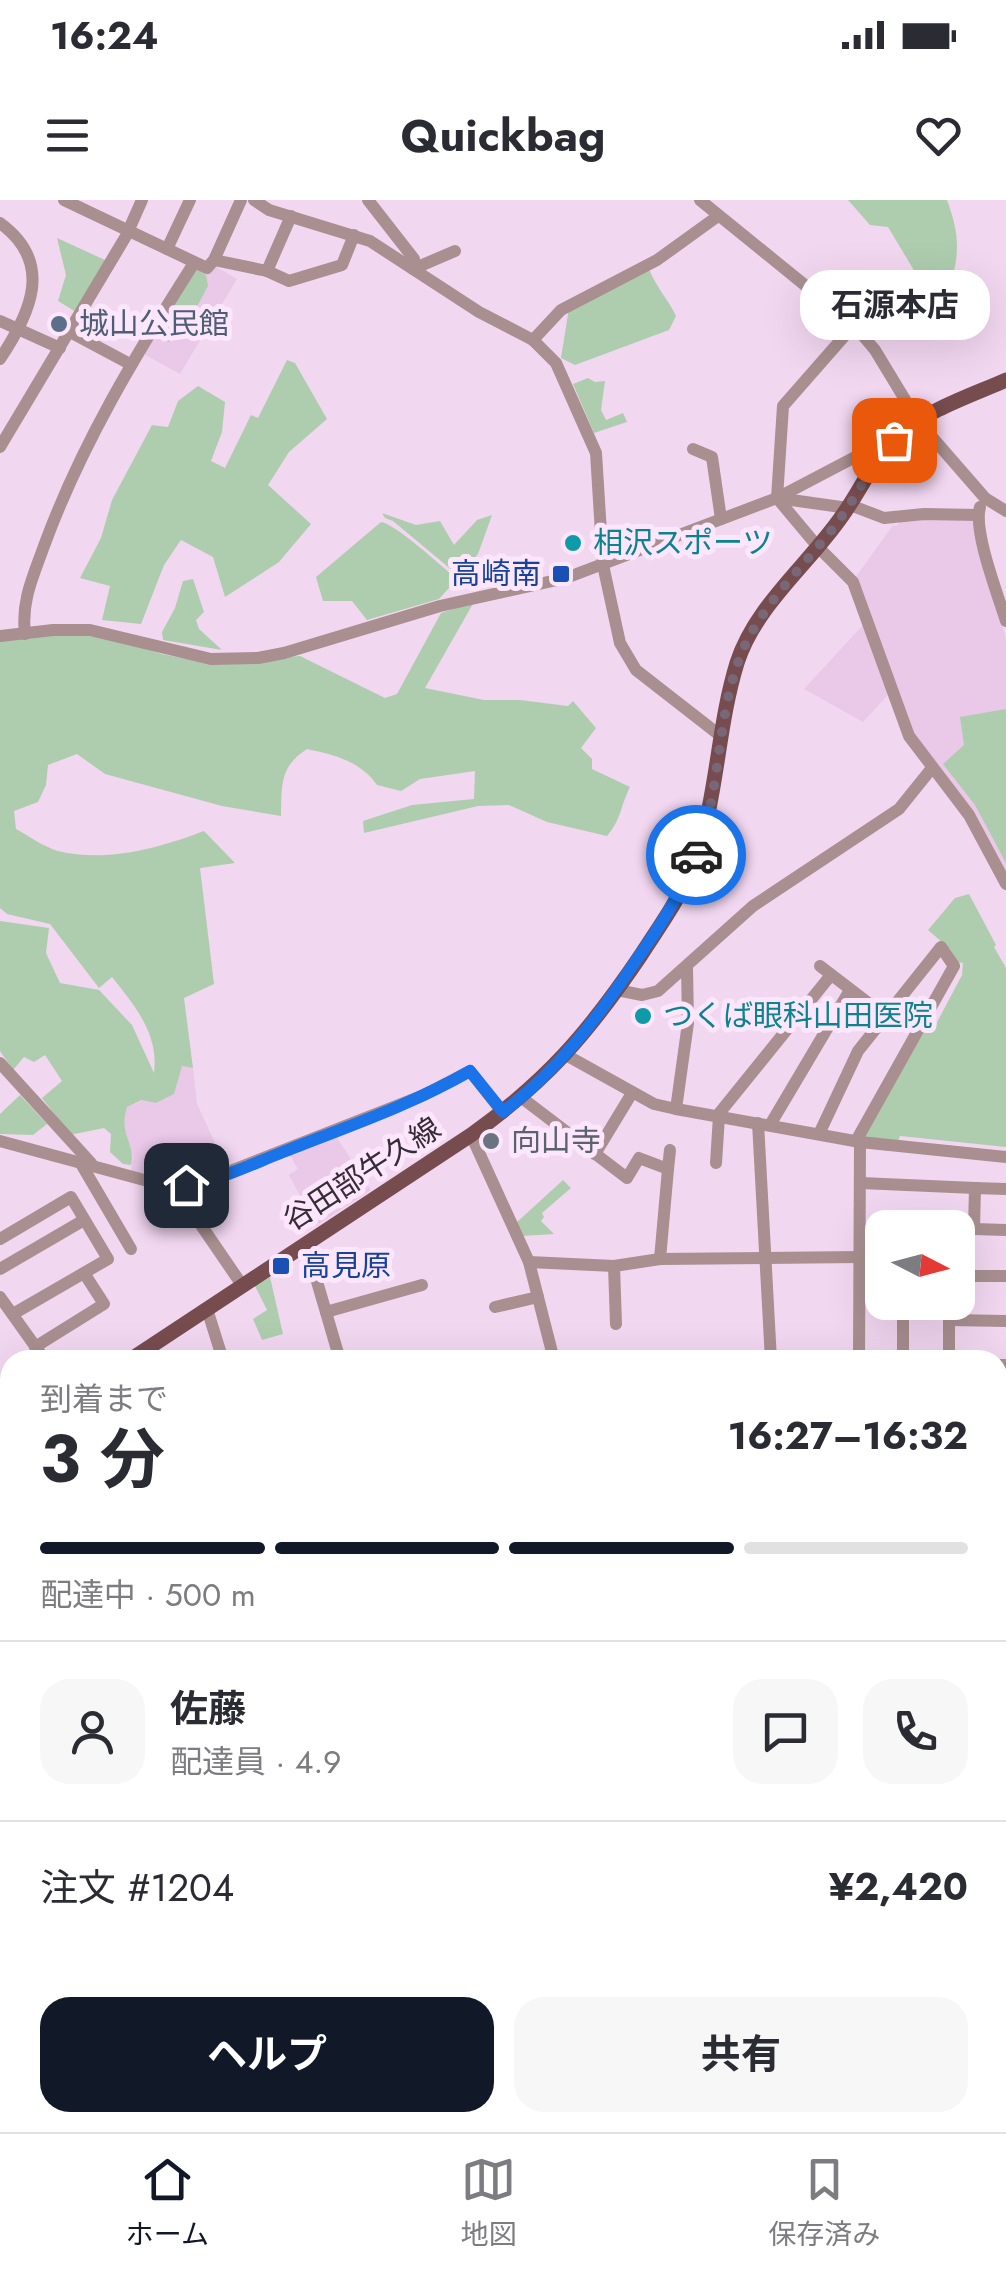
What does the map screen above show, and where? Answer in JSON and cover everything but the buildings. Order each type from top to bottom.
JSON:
[{"type":"main road","name":"谷田部牛久線","points":[[145,1350],[471,1135],[522,1098],[566,1056],[672,908],[690,873],[706,828],[738,663],[767,609],[849,506],[890,444],[918,422],[1006,380]]},
{"type":"street","points":[[64,200],[92,206],[129,230],[207,268],[241,200]]},
{"type":"street","points":[[0,446],[129,230],[142,200]]},
{"type":"street","points":[[167,249],[190,200]]},
{"type":"street","points":[[254,200],[270,210],[354,235],[384,249],[479,312],[533,340],[561,371],[593,441],[600,477],[598,520],[603,565],[617,635],[630,661],[722,737]]},
{"type":"street","points":[[368,200],[414,259],[414,269]]},
{"type":"street","points":[[700,200],[854,325],[875,350],[918,422],[985,498],[1006,512]]},
{"type":"street","points":[[267,271],[291,216]]},
{"type":"street","points":[[533,340],[561,310],[657,260],[718,216]]},
{"type":"street","points":[[0,223],[21,245],[32,276],[30,306],[0,359]]},
{"type":"street","points":[[214,260],[267,271],[289,282],[338,266],[354,235]]},
{"type":"street","points":[[414,269],[455,251]]},
{"type":"street","points":[[25,634],[23,601],[60,500],[130,364],[194,263]]},
{"type":"street","points":[[0,321],[60,348]]},
{"type":"street","points":[[854,325],[784,406],[777,498],[854,582],[909,736],[969,815],[1006,884]]},
{"type":"street","points":[[70,332],[130,364]]},
{"type":"street","points":[[0,636],[90,630],[191,656],[258,658],[459,602],[555,582],[777,498],[878,445],[890,444]]},
{"type":"street","points":[[692,449],[712,458],[721,519]]},
{"type":"street","points":[[777,498],[849,506],[884,518],[978,515]]},
{"type":"street","points":[[985,498],[978,515],[1006,621]]},
{"type":"street","points":[[616,990],[648,995],[658,991],[753,906],[899,809],[932,768]]},
{"type":"street","points":[[819,1134],[858,1051],[940,947],[954,966],[858,1142],[859,1350]]},
{"type":"street","points":[[676,1109],[688,1023],[687,968]]},
{"type":"street","points":[[716,1163],[718,1116],[825,971],[866,1002]]},
{"type":"street","points":[[770,1350],[764,1124],[850,990]]},
{"type":"street","points":[[566,1056],[654,1104],[858,1142],[1006,1156]]},
{"type":"street","points":[[0,1063],[86,1164],[131,1249]]},
{"type":"street","points":[[0,1142],[175,1187],[206,1182],[337,1131],[470,1071],[503,1112]]},
{"type":"street","points":[[595,1154],[632,1092]]},
{"type":"street","points":[[522,1098],[627,1178],[640,1158],[668,1169]]},
{"type":"street","points":[[471,1135],[529,1262],[551,1350]]},
{"type":"street","points":[[660,1258],[670,1150]]},
{"type":"street","points":[[861,1183],[1006,1189]]},
{"type":"street","points":[[175,1187],[242,1285]]},
{"type":"street","points":[[974,1188],[974,1229],[1006,1230]]},
{"type":"street","points":[[0,1239],[71,1197],[108,1259],[13,1314]]},
{"type":"street","points":[[0,1269],[84,1220]]},
{"type":"street","points":[[860,1232],[865,1232]]},
{"type":"street","points":[[306,1244],[337,1350]]},
{"type":"street","points":[[529,1262],[614,1266],[660,1258],[860,1257]]},
{"type":"street","points":[[614,1266],[616,1324]]},
{"type":"street","points":[[36,1347],[104,1304],[84,1273]]},
{"type":"street","points":[[975,1276],[1006,1276]]},
{"type":"street","points":[[326,1312],[422,1285]]},
{"type":"street","points":[[0,1296],[38,1350]]},
{"type":"street","points":[[495,1307],[538,1297]]},
{"type":"street","points":[[207,1309],[220,1350]]},
{"type":"street","points":[[903,1320],[903,1350]]},
{"type":"street","points":[[949,1350],[950,1320],[1006,1321]]},
{"type":"shaded area","points":[[215,266],[237,279],[180,374],[140,352],[195,268],[206,275]]},
{"type":"shaded area","points":[[974,519],[1006,639],[1006,876],[911,733],[894,688],[863,722],[804,689],[865,623],[855,578],[893,525],[902,520]]},
{"type":"shaded area","points":[[182,1066],[193,1068],[197,1104],[227,1169],[201,1180],[169,1183],[130,1174],[133,1157],[122,1123],[127,1107],[140,1102]]},
{"type":"shaded area","points":[[335,1135],[371,1190],[316,1226],[289,1175],[298,1169],[288,1152]]},
{"type":"green space","points":[[848,200],[947,200],[957,245],[949,290],[930,297],[888,227],[870,225]]},
{"type":"green space","points":[[57,238],[105,260],[76,312],[58,301],[66,275]]},
{"type":"green space","points":[[195,268],[206,275],[208,286],[184,331],[177,327],[169,342],[153,332]]},
{"type":"green space","points":[[649,269],[676,316],[669,330],[575,365],[561,358],[569,308]]},
{"type":"green space","points":[[287,360],[295,363],[327,419],[289,452],[268,485],[311,524],[279,562],[225,597],[213,557],[181,540],[164,565],[141,624],[102,620],[110,586],[80,578],[101,538],[112,500],[152,425],[168,427],[178,401],[198,386],[225,402],[222,432],[211,461],[225,468],[251,415],[258,418]]},
{"type":"green space","points":[[588,378],[605,381],[601,410],[606,420],[623,413],[627,422],[594,433],[573,384]]},
{"type":"green space","points":[[382,513],[416,525],[440,521],[454,545],[477,520],[492,515],[478,554],[459,576]]},
{"type":"green space","points":[[381,522],[407,537],[457,579],[439,599],[367,620],[352,601],[323,601],[316,577]]},
{"type":"green space","points":[[193,579],[204,612],[196,620],[199,629],[222,650],[163,640],[162,632],[183,581]]},
{"type":"green space","points":[[474,602],[425,688],[484,700],[568,706],[573,701],[596,728],[581,748],[592,759],[592,769],[630,787],[612,830],[607,836],[547,822],[509,805],[478,806],[364,833],[363,821],[412,805],[474,799],[475,771],[420,779],[401,791],[377,785],[346,760],[307,749],[287,770],[281,816],[222,806],[105,774],[77,754],[48,765],[46,785],[38,802],[14,811],[16,829],[42,844],[76,854],[114,854],[151,848],[204,831],[235,863],[200,868],[214,984],[184,998],[193,1068],[182,1066],[174,1094],[156,1103],[142,1100],[127,1107],[125,1125],[131,1165],[123,1164],[110,1152],[111,1134],[104,1128],[70,1135],[42,1098],[62,1081],[45,1055],[34,1062],[24,1057],[13,1070],[0,1051],[0,921],[49,928],[46,953],[60,983],[99,990],[132,1025],[154,1073],[155,1059],[144,1021],[112,977],[99,988],[50,924],[7,914],[0,908],[0,640],[45,635],[105,636],[207,663],[300,656],[385,698],[397,694],[441,613]]},
{"type":"green space","points":[[1006,709],[1006,863],[975,805],[943,764],[964,745],[960,717]]},
{"type":"green space","points":[[969,894],[1006,968],[1006,1147],[900,1136],[898,1142],[862,1139],[925,1030],[934,1028],[962,975],[963,963],[956,962],[950,949],[928,930],[955,898]]},
{"type":"green space","points":[[20,1095],[47,1124],[33,1135],[0,1134],[0,1114]]},
{"type":"green space","points":[[563,1180],[571,1188],[542,1213],[541,1221],[554,1234],[522,1236],[516,1223]]},
{"type":"green space","points":[[270,1277],[283,1334],[262,1340],[253,1319],[267,1310],[255,1286]]},
{"type":"way so far","points":[[696,855],[709,812],[732,686],[745,645],[767,609],[840,519],[894,440]]},
{"type":"place","name":"城山公民館","points":[[59,324]]},
{"type":"place","name":"石源本店","points":[[894,440]]},
{"type":"place","name":"相沢スポーツ","points":[[573,543]]},
{"type":"place","name":"高崎南","points":[[561,574]]},
{"type":"place","name":"つくば眼科山田医院","points":[[643,1016]]},
{"type":"place","name":"向山寺","points":[[491,1141]]},
{"type":"place","name":"高見原","points":[[281,1266]]},
{"type":"route","points":[[186,1185],[200,1184],[346,1128],[470,1071],[503,1112],[549,1074],[602,1012],[672,908],[696,855]]}]
